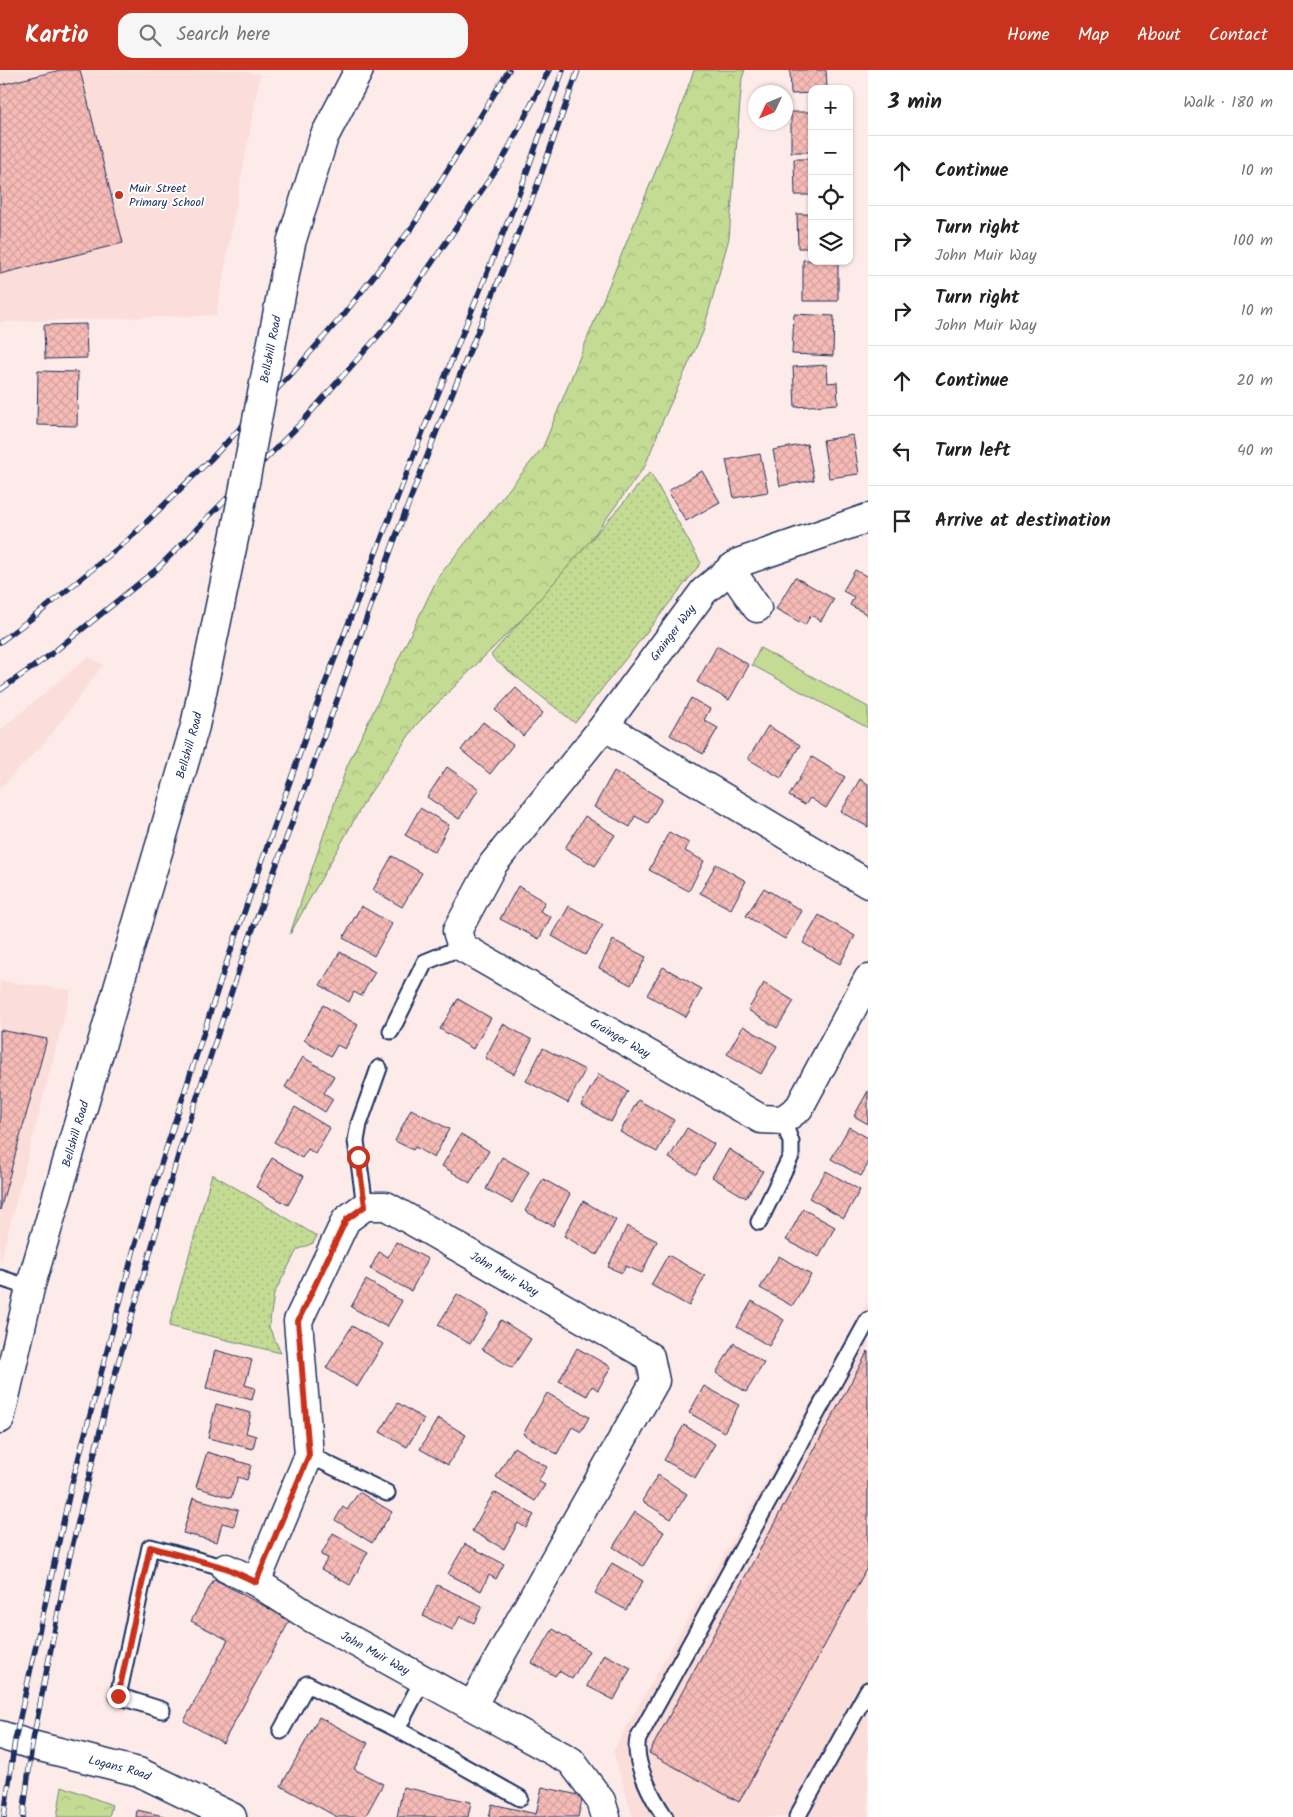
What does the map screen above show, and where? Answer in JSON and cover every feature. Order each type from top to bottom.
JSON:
[{"type":"street","name":"Bellshill Road","points":[[0,1419],[30,1288],[195,726],[238,524],[291,243],[324,137],[358,70]]},
{"type":"street","name":"Grainger Way","points":[[782,1120],[761,1118],[462,947],[457,931],[493,864],[604,726],[704,591],[738,563],[868,518]]},
{"type":"street","points":[[730,569],[757,608]]},
{"type":"street","points":[[604,726],[868,884]]},
{"type":"street","points":[[782,1120],[799,1108],[868,979]]},
{"type":"street","points":[[256,1582],[309,1455],[298,1321],[346,1220],[365,1206]]},
{"type":"street","name":"John Muir Way","points":[[365,1206],[386,1206],[650,1357],[655,1381],[472,1706]]},
{"type":"street","name":"John Muir Way","points":[[226,1568],[256,1582],[310,1617],[570,1761],[601,1802],[606,1817]]},
{"type":"street","name":"Logans Road","points":[[0,1735],[139,1772],[232,1817]]},
{"type":"lane","points":[[391,1031],[425,962],[462,947]]},
{"type":"lane","points":[[365,1206],[356,1141],[359,1124],[379,1068]]},
{"type":"lane","points":[[759,1222],[791,1156],[791,1142],[782,1120]]},
{"type":"lane","points":[[0,1278],[30,1288]]},
{"type":"lane","points":[[665,1817],[639,1762],[638,1739],[868,1320]]},
{"type":"lane","points":[[309,1455],[387,1493]]},
{"type":"lane","points":[[162,1710],[118,1696],[150,1547],[226,1568]]},
{"type":"lane","points":[[397,1729],[423,1679]]},
{"type":"lane","points":[[281,1731],[307,1684],[397,1729],[520,1798]]},
{"type":"lane","points":[[797,1817],[868,1690]]},
{"type":"shaded area","name":"Muir Street Primary School","points":[[0,70],[240,70],[260,75],[216,315],[0,322]]},
{"type":"shaded area","points":[[88,657],[103,665],[45,742],[0,788],[0,730]]},
{"type":"shaded area","points":[[0,981],[71,990],[0,1263]]},
{"type":"shaded area","points":[[868,1301],[868,1817],[633,1817],[613,1751]]},
{"type":"green space","points":[[694,70],[745,70],[742,78],[729,238],[703,332],[663,420],[645,466],[581,553],[527,614],[416,725],[366,799],[290,934],[347,766],[438,577],[543,447],[676,121]]},
{"type":"green space","points":[[650,472],[701,563],[575,723],[491,655]]},
{"type":"green space","points":[[760,648],[868,707],[868,728],[752,665]]},
{"type":"green space","points":[[212,1174],[317,1236],[313,1243],[297,1250],[274,1294],[269,1327],[281,1353],[169,1326]]},
{"type":"green space","points":[[62,1786],[112,1805],[109,1817],[57,1817]]},
{"type":"building","points":[[60,70],[80,70],[123,243],[0,274],[0,85]]},
{"type":"building","points":[[790,70],[826,70],[827,85],[808,85],[808,93],[793,94],[793,85],[791,85]]},
{"type":"building","points":[[793,112],[808,112],[808,152],[791,152]]},
{"type":"building","points":[[794,159],[808,159],[808,195],[795,195]]},
{"type":"building","points":[[797,214],[808,214],[808,248],[798,248]]},
{"type":"building","points":[[803,260],[808,260],[808,265],[838,265],[838,301],[803,301]]},
{"type":"building","points":[[794,314],[834,316],[833,356],[792,354]]},
{"type":"building","points":[[86,324],[87,358],[45,359],[44,325]]},
{"type":"building","points":[[827,365],[828,383],[837,382],[838,404],[795,407],[793,367]]},
{"type":"building","points":[[38,371],[78,372],[77,426],[37,425]]},
{"type":"building","points":[[853,435],[859,474],[829,478],[823,440]]},
{"type":"building","points":[[807,444],[814,480],[780,486],[773,450]]},
{"type":"building","points":[[760,454],[768,492],[734,498],[726,460]]},
{"type":"building","points":[[702,471],[720,502],[686,521],[668,491]]},
{"type":"building","points":[[855,570],[868,577],[868,615],[850,605],[854,597],[843,591]]},
{"type":"building","points":[[795,577],[834,599],[821,621],[811,615],[805,625],[776,609]]},
{"type":"building","points":[[717,646],[749,665],[729,700],[697,682]]},
{"type":"building","points":[[516,688],[543,713],[523,736],[495,710]]},
{"type":"building","points":[[691,698],[710,709],[704,720],[718,728],[703,754],[670,735]]},
{"type":"building","points":[[483,722],[513,745],[490,774],[461,750]]},
{"type":"building","points":[[768,726],[800,745],[781,778],[748,759]]},
{"type":"building","points":[[812,757],[845,777],[826,808],[810,798],[805,805],[789,796]]},
{"type":"building","points":[[447,767],[479,789],[459,819],[427,797]]},
{"type":"building","points":[[614,771],[662,799],[648,823],[635,816],[630,827],[594,807]]},
{"type":"building","points":[[860,779],[868,784],[868,827],[841,812]]},
{"type":"building","points":[[420,808],[449,825],[435,852],[405,835]]},
{"type":"building","points":[[585,816],[615,835],[595,866],[565,848]]},
{"type":"building","points":[[669,832],[689,843],[685,851],[704,861],[689,891],[649,870]]},
{"type":"building","points":[[392,856],[422,873],[402,907],[373,890]]},
{"type":"building","points":[[716,864],[746,881],[731,909],[700,893]]},
{"type":"building","points":[[518,886],[545,902],[540,911],[551,917],[539,939],[500,919]]},
{"type":"building","points":[[764,888],[802,911],[785,939],[746,916]]},
{"type":"building","points":[[361,906],[392,924],[374,956],[343,938]]},
{"type":"building","points":[[569,906],[603,925],[585,955],[552,936]]},
{"type":"building","points":[[819,915],[855,936],[840,964],[803,943]]},
{"type":"building","points":[[613,940],[646,957],[631,985],[599,968]]},
{"type":"building","points":[[340,952],[375,972],[361,996],[354,992],[349,1002],[320,985]]},
{"type":"building","points":[[663,967],[702,989],[686,1017],[647,995]]},
{"type":"building","points":[[764,983],[794,1001],[777,1028],[748,1010]]},
{"type":"building","points":[[458,999],[491,1018],[473,1049],[440,1029]]},
{"type":"building","points":[[323,1005],[358,1025],[345,1049],[337,1045],[331,1056],[304,1040]]},
{"type":"building","points":[[503,1024],[532,1040],[514,1074],[485,1058]]},
{"type":"building","points":[[743,1026],[777,1046],[761,1074],[727,1054]]},
{"type":"building","points":[[0,1030],[47,1039],[0,1210]]},
{"type":"building","points":[[543,1048],[585,1070],[568,1103],[526,1081]]},
{"type":"building","points":[[303,1057],[334,1076],[324,1093],[333,1099],[325,1112],[285,1087]]},
{"type":"building","points":[[599,1074],[628,1091],[611,1122],[581,1105]]},
{"type":"building","points":[[868,1091],[868,1124],[854,1116]]},
{"type":"building","points":[[638,1100],[674,1120],[657,1152],[620,1132]]},
{"type":"building","points":[[295,1107],[330,1128],[315,1154],[308,1149],[302,1158],[274,1142]]},
{"type":"building","points":[[411,1109],[449,1129],[434,1158],[415,1147],[413,1150],[395,1141]]},
{"type":"building","points":[[849,1127],[868,1138],[868,1164],[861,1176],[831,1159]]},
{"type":"building","points":[[687,1128],[714,1144],[696,1174],[669,1158]]},
{"type":"building","points":[[461,1134],[489,1151],[470,1183],[442,1166]]},
{"type":"building","points":[[729,1149],[763,1171],[746,1198],[712,1177]]},
{"type":"building","points":[[502,1157],[529,1172],[512,1203],[486,1189]]},
{"type":"building","points":[[272,1158],[304,1176],[288,1205],[256,1187]]},
{"type":"building","points":[[826,1171],[860,1190],[844,1218],[809,1198]]},
{"type":"building","points":[[543,1179],[570,1194],[553,1226],[525,1211]]},
{"type":"building","points":[[583,1201],[616,1220],[597,1255],[564,1236]]},
{"type":"building","points":[[803,1209],[835,1227],[819,1257],[786,1240]]},
{"type":"building","points":[[627,1226],[657,1241],[642,1273],[626,1266],[622,1273],[608,1267]]},
{"type":"building","points":[[396,1242],[428,1259],[411,1291],[370,1269],[379,1252],[388,1257]]},
{"type":"building","points":[[668,1255],[705,1276],[689,1306],[651,1285]]},
{"type":"building","points":[[779,1256],[811,1275],[792,1306],[760,1288]]},
{"type":"building","points":[[366,1280],[402,1301],[387,1327],[351,1307]]},
{"type":"building","points":[[457,1294],[489,1313],[470,1344],[438,1325]]},
{"type":"building","points":[[752,1301],[784,1320],[769,1346],[737,1327]]},
{"type":"building","points":[[501,1320],[531,1339],[512,1368],[482,1349]]},
{"type":"building","points":[[352,1326],[383,1344],[357,1387],[326,1368]]},
{"type":"building","points":[[734,1343],[764,1363],[746,1392],[716,1373]]},
{"type":"building","points":[[577,1348],[611,1367],[598,1390],[592,1386],[587,1396],[559,1381]]},
{"type":"building","points":[[215,1350],[252,1360],[245,1385],[255,1388],[252,1400],[206,1388]]},
{"type":"building","points":[[868,1351],[868,1566],[739,1802],[649,1753]]},
{"type":"building","points":[[704,1386],[739,1405],[724,1432],[689,1413]]},
{"type":"building","points":[[547,1393],[589,1417],[581,1432],[572,1427],[557,1454],[523,1434]]},
{"type":"building","points":[[398,1403],[424,1419],[407,1447],[380,1432]]},
{"type":"building","points":[[216,1404],[251,1413],[246,1433],[256,1436],[253,1449],[208,1438]]},
{"type":"building","points":[[438,1418],[466,1435],[448,1465],[420,1449]]},
{"type":"building","points":[[684,1425],[715,1444],[695,1478],[664,1460]]},
{"type":"building","points":[[514,1447],[547,1467],[538,1481],[545,1485],[535,1501],[496,1477]]},
{"type":"building","points":[[207,1452],[251,1465],[247,1480],[238,1477],[231,1498],[196,1487]]},
{"type":"building","points":[[658,1475],[687,1494],[671,1519],[642,1501]]},
{"type":"building","points":[[359,1492],[392,1512],[372,1543],[335,1520],[343,1507],[347,1510]]},
{"type":"building","points":[[494,1492],[534,1515],[526,1528],[518,1523],[504,1549],[472,1531]]},
{"type":"building","points":[[193,1498],[238,1510],[234,1526],[222,1523],[217,1542],[183,1533]]},
{"type":"building","points":[[635,1512],[664,1532],[643,1566],[613,1547]]},
{"type":"building","points":[[333,1533],[368,1552],[350,1585],[321,1569],[328,1558],[321,1555]]},
{"type":"building","points":[[465,1544],[504,1564],[496,1579],[489,1575],[481,1591],[448,1574]]},
{"type":"building","points":[[612,1563],[643,1581],[626,1610],[595,1593]]},
{"type":"building","points":[[214,1579],[290,1620],[223,1743],[184,1721],[228,1640],[191,1621]]},
{"type":"building","points":[[437,1585],[482,1606],[474,1623],[460,1616],[453,1630],[423,1616]]},
{"type":"building","points":[[553,1629],[589,1651],[572,1679],[559,1671],[555,1676],[532,1663]]},
{"type":"building","points":[[604,1654],[631,1668],[614,1700],[587,1686]]},
{"type":"building","points":[[319,1717],[368,1743],[354,1769],[383,1784],[365,1817],[337,1817],[281,1786]]},
{"type":"building","points":[[403,1787],[471,1802],[468,1817],[397,1817]]},
{"type":"building","points":[[542,1787],[583,1796],[578,1817],[489,1817],[492,1804],[536,1814]]},
{"type":"building","points":[[137,1810],[168,1817],[136,1817]]},
{"type":"railway","points":[[0,642],[44,609],[129,539],[211,459],[294,371],[344,314],[413,226],[509,70]]},
{"type":"railway","points":[[0,690],[50,655],[157,569],[302,422],[394,318],[502,161],[549,70]]},
{"type":"railway","points":[[4,1817],[15,1740],[71,1487],[135,1245],[224,970],[316,707],[427,421],[519,194],[563,70]]},
{"type":"railway","points":[[23,1817],[32,1745],[66,1572],[107,1402],[180,1149],[247,945],[396,536],[438,428],[533,197],[578,70]]},
{"type":"place","name":"Muir Street Primary School","points":[[119,195]]},
{"type":"route","points":[[118,1696],[150,1547],[226,1568],[256,1582],[309,1455],[298,1321],[346,1220],[365,1206],[358,1157]]}]
